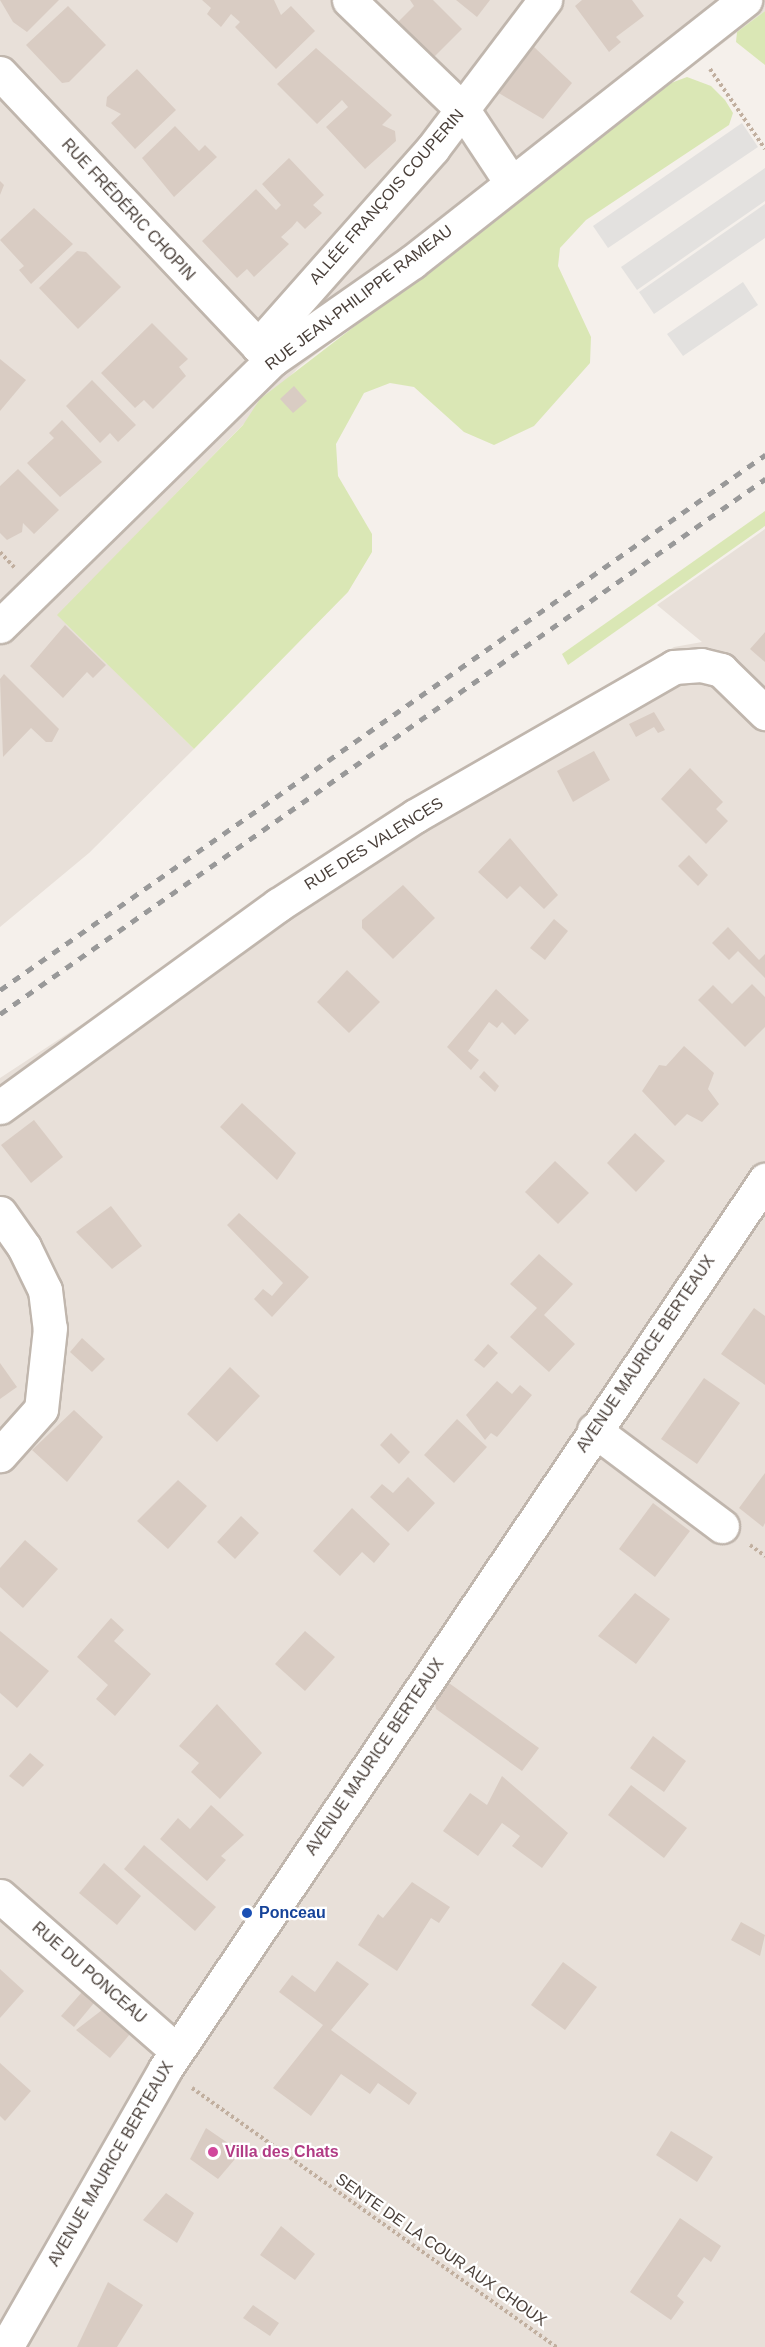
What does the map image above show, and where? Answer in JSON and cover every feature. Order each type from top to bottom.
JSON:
[{"type":"street","points":[[349,0],[462,110],[510,181]]},
{"type":"street","name":"ALLÉE FRANÇOIS COUPERIN","points":[[266,352],[462,110],[545,0]]},
{"type":"street","name":"RUE JEAN-PHILIPPE RAMEAU","points":[[0,626],[266,352],[412,262],[510,181],[745,0]]},
{"type":"street","name":"RUE FRÉDÉRIC CHOPIN","points":[[0,73],[266,352]]},
{"type":"street","name":"RUE DES VALENCES","points":[[0,1107],[278,905],[415,816],[674,667],[701,664],[721,670],[765,713]]},
{"type":"street","name":"AVENUE MAURICE BERTEAUX","points":[[6,2347],[171,2060],[594,1430],[765,1180]]},
{"type":"street","points":[[0,1213],[24,1247],[45,1290],[50,1328],[41,1409],[0,1455]]},
{"type":"street","points":[[594,1430],[722,1526]]},
{"type":"street","name":"RUE DU PONCEAU","points":[[0,1896],[171,2060]]},
{"type":"path","points":[[692,41],[765,149]]},
{"type":"path","name":"SENTE DE LA COUR AUX CHOUX","points":[[171,2060],[557,2347]]},
{"type":"shaded area","points":[[0,0],[765,0],[765,11],[298,368],[58,615],[194,749],[89,853],[0,927]]},
{"type":"shaded area","points":[[742,123],[758,147],[608,248],[593,226]]},
{"type":"shaded area","points":[[765,168],[765,201],[637,290],[621,267]]},
{"type":"shaded area","points":[[765,204],[765,238],[654,314],[639,292]]},
{"type":"shaded area","points":[[743,282],[758,305],[683,356],[667,334]]},
{"type":"shaded area","points":[[765,529],[765,2347],[0,2347],[0,1078],[528,732],[674,647],[702,642],[657,605]]},
{"type":"green space","points":[[765,11],[765,65],[736,42],[737,32]]},
{"type":"green space","points":[[687,77],[711,86],[725,100],[733,113],[729,125],[586,220],[560,248],[558,266],[591,337],[590,363],[534,426],[494,445],[464,432],[414,387],[390,383],[364,393],[336,444],[338,476],[372,534],[372,552],[348,592],[194,749],[57,615],[243,425],[260,399],[671,83]]},
{"type":"green space","points":[[765,511],[765,526],[568,665],[562,654]]},
{"type":"building","points":[[0,0],[59,0],[27,32],[13,22]]},
{"type":"building","points":[[202,0],[274,0],[281,15],[291,6],[315,31],[276,69],[235,27],[240,22],[231,14],[221,27],[207,14],[211,8]]},
{"type":"building","points":[[410,0],[433,0],[462,29],[430,61],[390,30],[414,6]]},
{"type":"building","points":[[456,0],[490,0],[477,17]]},
{"type":"building","points":[[582,0],[632,0],[644,16],[616,37],[621,42],[609,52],[575,6]]},
{"type":"building","points":[[68,6],[106,45],[69,82],[62,83],[26,45]]},
{"type":"building","points":[[533,46],[572,83],[543,119],[497,92]]},
{"type":"building","points":[[316,48],[392,115],[382,125],[395,131],[396,141],[365,169],[326,127],[348,107],[342,100],[317,124],[277,84]]},
{"type":"building","points":[[137,69],[176,110],[135,149],[111,123],[121,114],[106,106],[107,97]]},
{"type":"building","points":[[175,126],[199,151],[205,145],[217,157],[174,197],[142,158]]},
{"type":"building","points":[[289,158],[324,195],[313,205],[322,213],[305,229],[297,221],[281,237],[289,244],[254,277],[247,269],[237,278],[202,241],[256,189],[276,210],[281,205],[262,184]]},
{"type":"building","points":[[0,181],[4,185],[0,195]]},
{"type":"building","points":[[34,208],[73,244],[31,284],[19,270],[24,266],[0,240]]},
{"type":"building","points":[[77,251],[86,252],[121,287],[78,329],[39,288]]},
{"type":"building","points":[[152,323],[188,359],[179,367],[186,376],[153,409],[144,400],[135,408],[101,373]]},
{"type":"building","points":[[0,359],[26,380],[0,411]]},
{"type":"building","points":[[92,380],[136,425],[118,442],[110,433],[100,443],[66,406]]},
{"type":"building","points":[[294,386],[307,401],[293,413],[280,399]]},
{"type":"building","points":[[62,420],[102,462],[60,497],[27,463],[54,438],[49,433]]},
{"type":"building","points":[[18,469],[59,510],[34,534],[23,523],[22,532],[7,540],[0,533],[0,486]]},
{"type":"building","points":[[65,625],[106,665],[93,678],[87,672],[63,698],[30,666]]},
{"type":"building","points":[[765,632],[765,662],[750,649]]},
{"type":"building","points":[[4,674],[59,729],[52,742],[46,742],[31,728],[3,757],[0,679]]},
{"type":"building","points":[[654,712],[665,730],[658,733],[654,727],[636,737],[629,724]]},
{"type":"building","points":[[594,751],[610,780],[573,802],[557,771]]},
{"type":"building","points":[[690,768],[723,802],[716,809],[728,821],[706,844],[661,799]]},
{"type":"building","points":[[510,838],[558,895],[544,909],[520,886],[507,899],[478,872]]},
{"type":"building","points":[[689,855],[708,875],[698,886],[678,866]]},
{"type":"building","points":[[403,885],[435,918],[393,959],[362,928],[362,920]]},
{"type":"building","points":[[554,919],[568,931],[545,960],[530,948]]},
{"type":"building","points":[[728,927],[759,960],[765,954],[765,978],[738,951],[729,960],[712,943]]},
{"type":"building","points":[[347,970],[380,1002],[349,1033],[317,1002]]},
{"type":"building","points":[[752,984],[765,997],[765,1027],[745,1047],[698,1000],[713,985],[732,1004]]},
{"type":"building","points":[[496,989],[529,1020],[515,1035],[502,1022],[497,1028],[489,1022],[468,1051],[479,1060],[471,1070],[447,1047]]},
{"type":"building","points":[[684,1046],[714,1073],[708,1089],[719,1104],[702,1122],[687,1114],[675,1126],[642,1091],[659,1065],[666,1066]]},
{"type":"building","points":[[484,1071],[499,1086],[495,1092],[479,1077]]},
{"type":"building","points":[[242,1103],[296,1153],[277,1180],[220,1127]]},
{"type":"building","points":[[34,1120],[63,1157],[31,1183],[1,1145]]},
{"type":"building","points":[[635,1133],[665,1161],[636,1192],[607,1163]]},
{"type":"building","points":[[555,1161],[589,1193],[558,1224],[525,1192]]},
{"type":"building","points":[[111,1206],[142,1246],[112,1269],[76,1232]]},
{"type":"building","points":[[239,1213],[309,1277],[272,1317],[254,1299],[263,1289],[272,1296],[283,1283],[227,1225]]},
{"type":"building","points":[[539,1254],[573,1284],[544,1315],[575,1344],[549,1372],[510,1337],[537,1308],[510,1284]]},
{"type":"building","points":[[754,1308],[765,1316],[765,1385],[721,1354]]},
{"type":"building","points":[[82,1338],[105,1359],[92,1372],[70,1352]]},
{"type":"building","points":[[488,1344],[498,1353],[484,1368],[474,1360]]},
{"type":"building","points":[[0,1363],[17,1387],[0,1399]]},
{"type":"building","points":[[230,1367],[260,1396],[217,1442],[187,1414]]},
{"type":"building","points":[[704,1378],[740,1403],[697,1464],[661,1439]]},
{"type":"building","points":[[497,1381],[512,1394],[520,1385],[532,1395],[497,1437],[491,1433],[485,1440],[466,1415]]},
{"type":"building","points":[[74,1410],[103,1437],[67,1482],[32,1450]]},
{"type":"building","points":[[457,1419],[487,1447],[454,1483],[424,1455]]},
{"type":"building","points":[[391,1433],[410,1452],[399,1464],[380,1445]]},
{"type":"building","points":[[765,1473],[765,1523],[763,1527],[739,1508]]},
{"type":"building","points":[[408,1477],[435,1503],[408,1532],[370,1497],[382,1484],[393,1493]]},
{"type":"building","points":[[178,1480],[207,1506],[168,1549],[137,1521]]},
{"type":"building","points":[[653,1503],[690,1531],[655,1577],[619,1549]]},
{"type":"building","points":[[352,1508],[390,1544],[374,1563],[362,1552],[340,1576],[313,1551]]},
{"type":"building","points":[[241,1516],[259,1533],[235,1559],[217,1542]]},
{"type":"building","points":[[25,1540],[58,1569],[23,1608],[0,1587],[0,1568]]},
{"type":"building","points":[[635,1593],[670,1619],[636,1664],[598,1636]]},
{"type":"building","points":[[111,1618],[124,1630],[114,1641],[151,1674],[115,1716],[96,1699],[108,1685],[77,1657]]},
{"type":"building","points":[[0,1631],[49,1671],[17,1708],[0,1693]]},
{"type":"building","points":[[305,1631],[335,1657],[305,1691],[275,1664]]},
{"type":"building","points":[[442,1678],[539,1748],[522,1771],[436,1709],[433,1691]]},
{"type":"building","points":[[217,1704],[262,1753],[220,1799],[191,1772],[199,1763],[179,1746]]},
{"type":"building","points":[[653,1736],[686,1761],[664,1792],[630,1768]]},
{"type":"building","points":[[30,1753],[44,1765],[23,1787],[9,1776]]},
{"type":"building","points":[[502,1776],[568,1833],[542,1868],[512,1846],[520,1836],[502,1823],[478,1856],[443,1831],[470,1793],[487,1805]]},
{"type":"building","points":[[631,1785],[687,1828],[664,1858],[608,1815]]},
{"type":"building","points":[[211,1805],[244,1835],[221,1856],[226,1860],[207,1881],[160,1839],[178,1818],[190,1829]]},
{"type":"building","points":[[144,1845],[216,1907],[195,1931],[124,1869]]},
{"type":"building","points":[[104,1863],[141,1896],[117,1925],[79,1893]]},
{"type":"building","points":[[412,1882],[450,1907],[439,1923],[431,1918],[397,1971],[358,1945],[378,1914],[383,1918]]},
{"type":"building","points":[[741,1922],[765,1935],[760,1956],[731,1940]]},
{"type":"building","points":[[337,1961],[369,1984],[331,2030],[417,2093],[409,2105],[378,2083],[370,2094],[341,2074],[311,2116],[273,2088],[323,2025],[279,1992],[292,1975],[315,1992]]},
{"type":"building","points":[[563,1962],[597,1987],[565,2030],[531,2005]]},
{"type":"building","points":[[0,1969],[24,1991],[0,2018]]},
{"type":"building","points":[[82,1992],[94,2003],[74,2027],[61,2016]]},
{"type":"building","points":[[102,2010],[130,2034],[110,2058],[76,2030]]},
{"type":"building","points":[[0,2063],[31,2091],[5,2121],[0,2116]]},
{"type":"building","points":[[206,2128],[241,2152],[218,2179],[190,2159]]},
{"type":"building","points":[[671,2131],[713,2157],[697,2182],[656,2155]]},
{"type":"building","points":[[166,2193],[194,2213],[177,2243],[143,2220]]},
{"type":"building","points":[[680,2218],[721,2246],[711,2262],[704,2257],[677,2296],[684,2302],[671,2320],[630,2292]]},
{"type":"building","points":[[281,2226],[315,2254],[295,2280],[260,2255]]},
{"type":"building","points":[[108,2282],[143,2305],[117,2347],[77,2347]]},
{"type":"building","points":[[253,2305],[279,2323],[270,2336],[243,2318]]},
{"type":"railway","points":[[0,990],[765,455]]},
{"type":"railway","points":[[0,1014],[765,479]]},
{"type":"place","name":"Ponceau","points":[[247,1913]]},
{"type":"place","name":"Villa des Chats","points":[[213,2152]]}]
